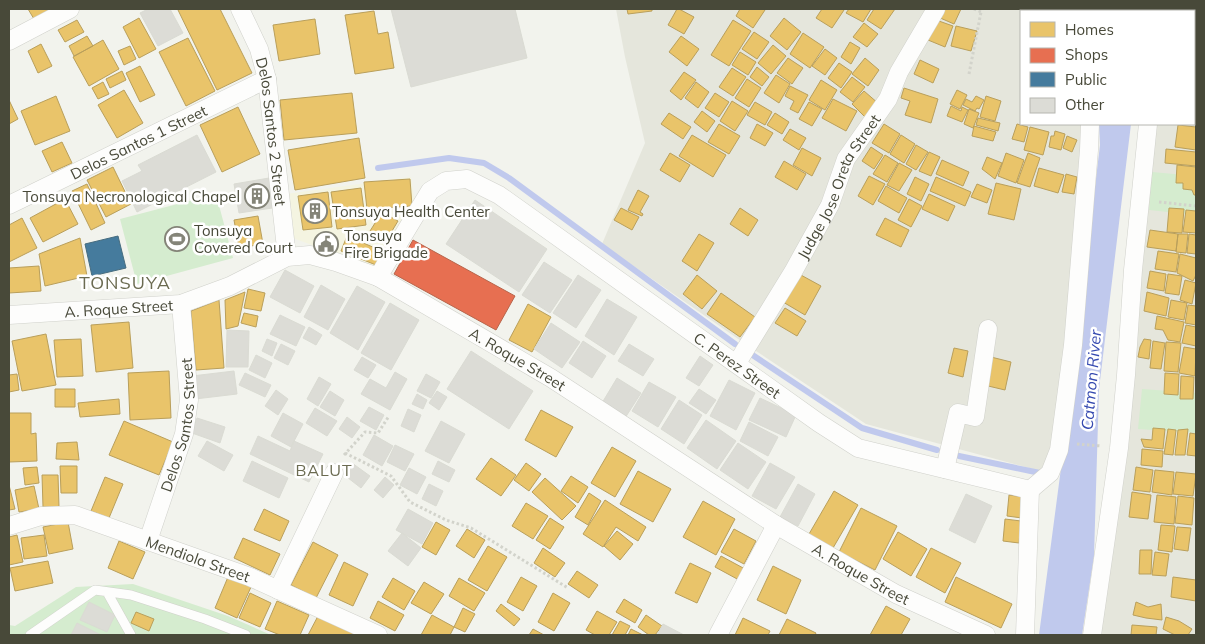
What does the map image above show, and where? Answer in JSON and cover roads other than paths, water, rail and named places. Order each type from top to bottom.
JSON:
[{"type":"street","points":[[9,41],[70,9]]},
{"type":"street","name":"Delos Santos 2 Street","points":[[240,9],[259,49],[267,79],[287,257]]},
{"type":"street","name":"Judge Jose Oreta Street","points":[[737,363],[793,272],[830,205],[846,159],[888,99],[899,72],[936,9]]},
{"type":"street","name":"Delos Santos 1 Street","points":[[9,205],[267,79]]},
{"type":"street","points":[[1025,635],[1030,490],[1050,474],[1059,450],[1073,345],[1090,125]]},
{"type":"street","points":[[1092,635],[1117,462],[1126,375],[1133,270],[1148,125]]},
{"type":"street","name":"C. Perez Street","points":[[378,278],[430,191],[446,182],[467,180],[499,195],[819,423],[858,448],[1030,490]]},
{"type":"street","name":"A. Roque Street","points":[[9,315],[181,304],[230,286],[287,257],[310,255],[336,262],[378,278],[550,378],[776,525],[896,594],[986,635]]},
{"type":"street","name":"Delos Santos Street","points":[[148,541],[184,434],[187,417],[189,400],[181,304]]},
{"type":"street","points":[[945,469],[958,413],[975,417],[988,329]]},
{"type":"street","points":[[278,590],[334,473]]},
{"type":"street","name":"Mendiola Street","points":[[9,526],[41,516],[75,515],[250,577],[378,635]]},
{"type":"street","points":[[718,635],[776,525]]},
{"type":"lane","points":[[30,635],[95,590],[131,595],[205,619],[246,635]]},
{"type":"lane","points":[[107,592],[131,635]]},
{"type":"water","name":"Catmon River","points":[[1099,125],[1131,125],[1099,389],[1094,556],[1082,635],[1039,635],[1065,438],[1100,145]]},
{"type":"waterway","points":[[378,168],[449,158],[484,163],[509,178],[735,344]]},
{"type":"waterway","points":[[751,354],[862,428],[937,450]]},
{"type":"waterway","points":[[959,456],[1040,473]]},
{"type":"place","name":"Tonsuya Necronological Chapel","points":[[257,196]]},
{"type":"place","name":"Tonsuya Health Center","points":[[315,211]]},
{"type":"place","name":"Tonsuya Covered Court","points":[[177,239]]},
{"type":"place","name":"Tonsuya Fire Brigade","points":[[326,244]]},
{"type":"district","name":"TONSUYA","points":[[125,282]]},
{"type":"district","name":"BALUT","points":[[324,470]]}]
